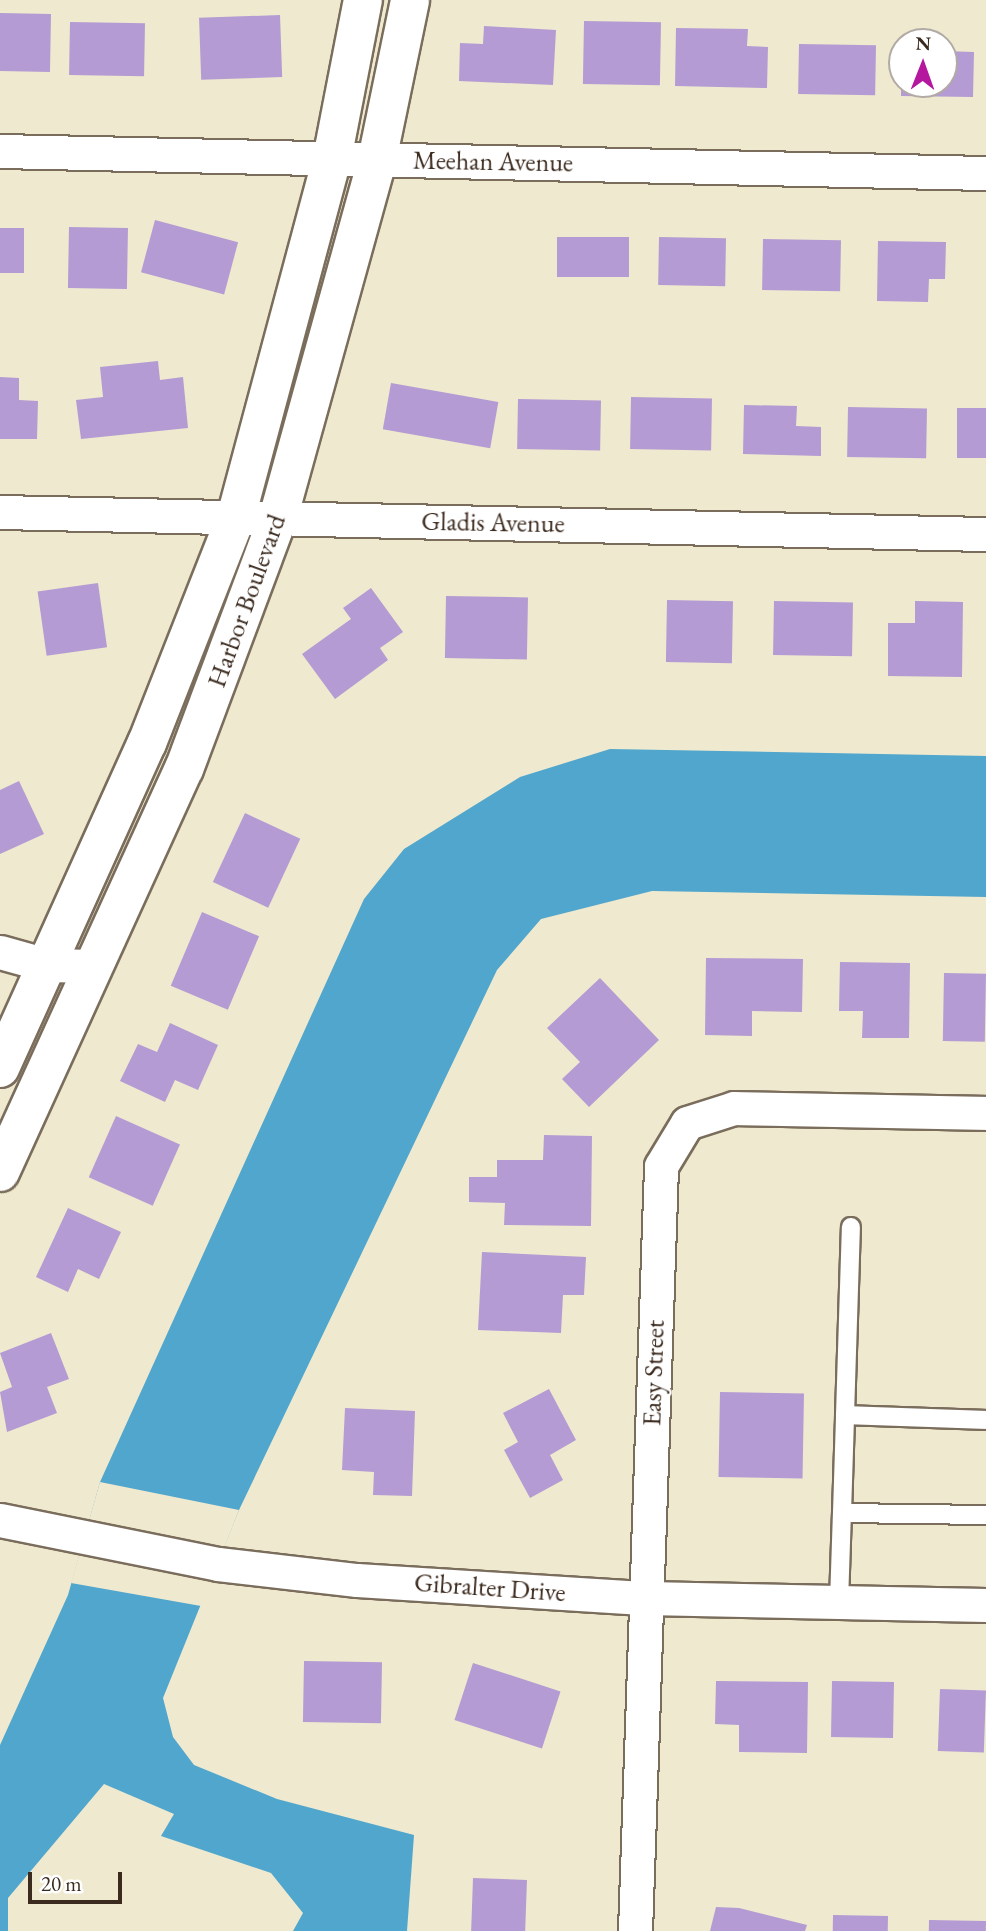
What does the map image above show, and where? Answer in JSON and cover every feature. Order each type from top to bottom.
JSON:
[{"type":"street","name":"Harbor Boulevard","points":[[0,1068],[147,743],[236,517],[332,159],[363,0]]},
{"type":"street","name":"Harbor Boulevard","points":[[0,1172],[184,769],[278,518],[377,160],[410,0]]},
{"type":"street","name":"Meehan Avenue","points":[[0,151],[986,173]]},
{"type":"street","name":"Gladis Avenue","points":[[0,512],[986,534]]},
{"type":"street","points":[[0,951],[47,965],[94,966]]},
{"type":"street","name":"Easy Street","points":[[635,1931],[661,1166],[687,1123],[734,1108],[986,1113]]},
{"type":"street","name":"Gibralter Drive","points":[[0,1520],[218,1564],[646,1598],[986,1605]]},
{"type":"lane","points":[[839,1602],[851,1227]]},
{"type":"lane","points":[[845,1415],[986,1420]]},
{"type":"lane","points":[[842,1513],[986,1515]]},
{"type":"water","points":[[610,749],[986,756],[986,897],[652,891],[541,919],[497,970],[239,1510],[163,1698],[173,1737],[194,1765],[277,1799],[414,1835],[407,1931],[293,1931],[303,1913],[271,1873],[161,1836],[174,1814],[104,1784],[8,1898],[8,1931],[0,1931],[0,1745],[68,1595],[100,1482],[364,899],[404,849],[520,777]]},
{"type":"pier","points":[[100,1482],[239,1510],[201,1606],[71,1583]]},
{"type":"building","points":[[0,13],[51,14],[50,72],[0,71]]},
{"type":"building","points":[[280,15],[282,77],[201,80],[199,18]]},
{"type":"building","points":[[584,21],[661,22],[660,85],[583,84]]},
{"type":"building","points":[[70,22],[145,23],[144,76],[69,75]]},
{"type":"building","points":[[484,26],[556,30],[553,85],[459,81],[460,43],[483,44]]},
{"type":"building","points":[[676,28],[748,29],[747,46],[768,47],[767,88],[675,86]]},
{"type":"building","points":[[799,44],[876,45],[875,95],[798,94]]},
{"type":"building","points":[[958,51],[974,52],[973,97],[958,97]]},
{"type":"building","points":[[155,220],[238,242],[224,294],[141,272]]},
{"type":"building","points":[[69,227],[128,228],[127,289],[68,288]]},
{"type":"building","points":[[0,228],[24,228],[24,273],[0,273]]},
{"type":"building","points":[[557,237],[629,237],[629,277],[557,277]]},
{"type":"building","points":[[659,237],[726,238],[725,286],[658,285]]},
{"type":"building","points":[[763,239],[841,240],[840,291],[762,290]]},
{"type":"building","points":[[878,241],[946,242],[945,279],[929,279],[928,302],[877,301]]},
{"type":"building","points":[[158,361],[160,380],[183,377],[188,428],[81,439],[76,400],[103,397],[100,367]]},
{"type":"building","points":[[0,377],[19,378],[19,400],[38,401],[37,439],[0,439]]},
{"type":"building","points":[[391,383],[498,402],[490,448],[383,429]]},
{"type":"building","points":[[631,397],[712,398],[711,450],[630,449]]},
{"type":"building","points":[[518,399],[601,400],[600,450],[517,449]]},
{"type":"building","points":[[744,405],[797,406],[796,426],[821,427],[821,456],[743,454]]},
{"type":"building","points":[[848,407],[927,408],[926,458],[847,457]]},
{"type":"building","points":[[957,408],[986,408],[986,458],[957,458]]},
{"type":"building","points":[[98,583],[107,647],[47,656],[38,591]]},
{"type":"building","points":[[371,588],[403,632],[380,648],[388,660],[335,699],[302,654],[351,619],[343,608]]},
{"type":"building","points":[[446,596],[528,597],[527,659],[445,658]]},
{"type":"building","points":[[667,600],[733,601],[732,663],[666,662]]},
{"type":"building","points":[[774,601],[853,602],[852,656],[773,655]]},
{"type":"building","points":[[915,601],[963,602],[962,677],[888,676],[888,623],[915,623]]},
{"type":"building","points":[[19,781],[44,834],[0,854],[0,790]]},
{"type":"building","points":[[245,813],[300,839],[268,908],[213,882]]},
{"type":"building","points":[[202,912],[259,936],[228,1010],[171,986]]},
{"type":"building","points":[[706,958],[803,959],[802,1012],[752,1011],[752,1036],[705,1035]]},
{"type":"building","points":[[840,962],[910,963],[909,1038],[862,1038],[863,1011],[839,1011]]},
{"type":"building","points":[[944,973],[986,974],[985,1042],[943,1041]]},
{"type":"building","points":[[600,978],[659,1040],[589,1107],[562,1079],[580,1062],[547,1028]]},
{"type":"building","points":[[170,1023],[218,1045],[198,1090],[175,1080],[165,1102],[120,1081],[138,1044],[157,1052]]},
{"type":"building","points":[[116,1116],[180,1144],[153,1206],[89,1177]]},
{"type":"building","points":[[544,1135],[592,1136],[591,1226],[504,1225],[505,1203],[469,1202],[469,1177],[497,1177],[497,1160],[543,1160]]},
{"type":"building","points":[[68,1208],[121,1232],[99,1279],[78,1269],[68,1292],[36,1277]]},
{"type":"building","points":[[482,1252],[586,1257],[584,1295],[563,1295],[561,1333],[478,1330]]},
{"type":"building","points":[[51,1333],[69,1379],[47,1387],[57,1413],[7,1432],[0,1392],[12,1387],[0,1353]]},
{"type":"building","points":[[549,1389],[576,1440],[550,1455],[563,1480],[530,1498],[504,1450],[518,1442],[503,1413]]},
{"type":"building","points":[[720,1392],[804,1393],[803,1478],[719,1477]]},
{"type":"building","points":[[345,1408],[415,1411],[412,1496],[373,1495],[374,1472],[342,1470]]},
{"type":"building","points":[[304,1661],[382,1662],[381,1723],[303,1722]]},
{"type":"building","points":[[473,1663],[560,1691],[542,1748],[454,1720]]},
{"type":"building","points":[[716,1681],[808,1682],[807,1753],[739,1752],[739,1725],[715,1724]]},
{"type":"building","points":[[832,1681],[894,1682],[893,1738],[831,1737]]},
{"type":"building","points":[[940,1689],[986,1691],[984,1753],[938,1751]]},
{"type":"building","points":[[473,1878],[527,1880],[525,1931],[471,1931]]},
{"type":"building","points":[[716,1907],[739,1908],[807,1925],[805,1931],[710,1931]]},
{"type":"building","points":[[833,1915],[888,1916],[888,1931],[833,1931]]},
{"type":"building","points":[[929,1920],[986,1921],[986,1931],[929,1931]]}]
